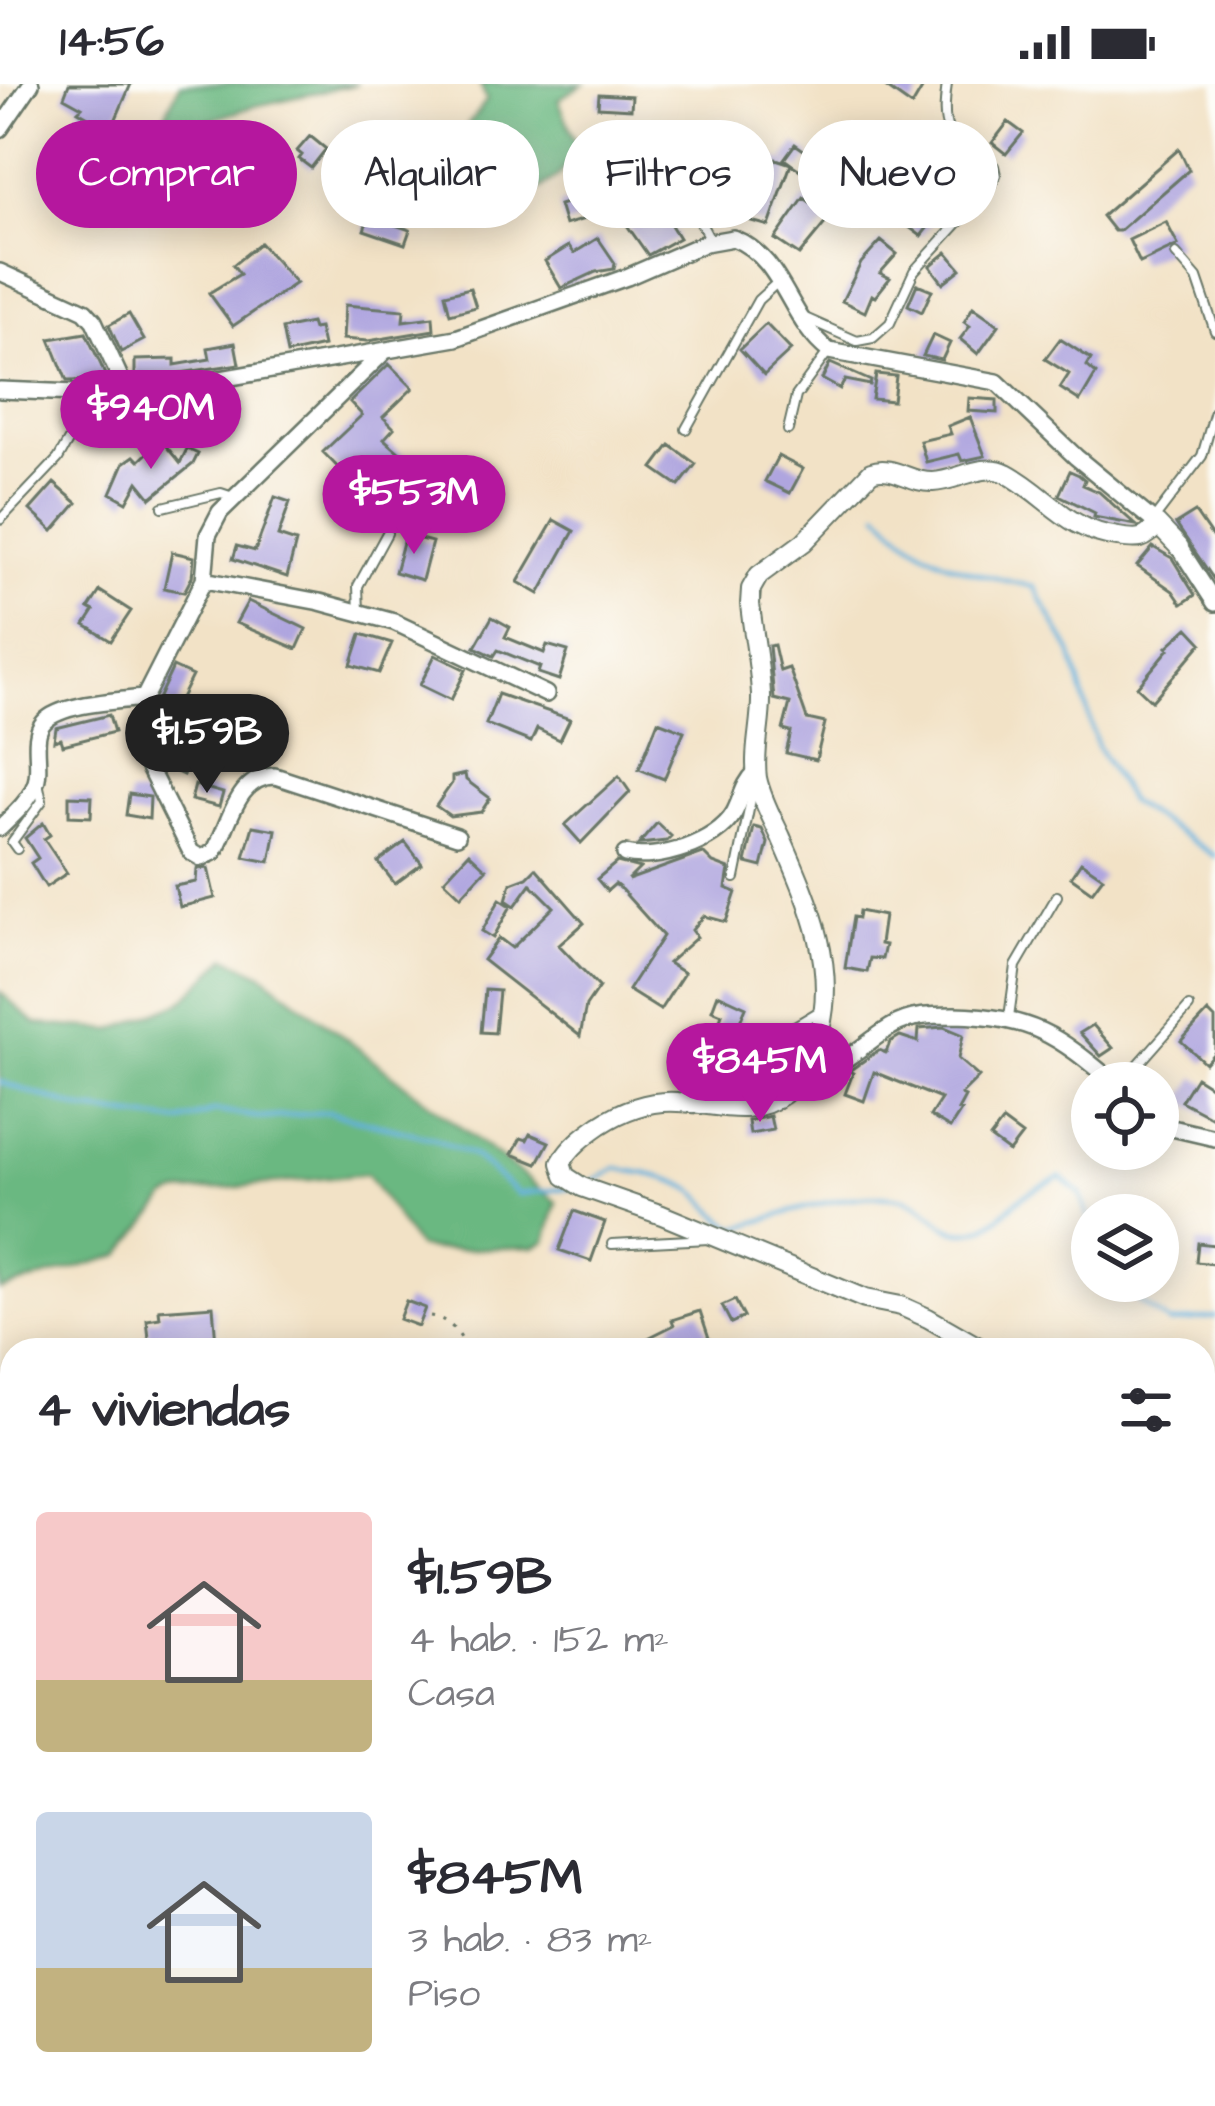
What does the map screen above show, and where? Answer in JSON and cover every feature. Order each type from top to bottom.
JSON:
[{"type":"street","points":[[0,129],[31,84]]},
{"type":"street","points":[[0,390],[128,395],[456,338],[711,242],[733,238],[761,256],[812,336],[829,351],[997,382],[1076,457],[1155,522],[1212,593]]},
{"type":"street","points":[[0,272],[85,311],[128,395]]},
{"type":"street","points":[[386,350],[220,512],[208,536],[204,580],[144,698],[147,764],[190,852],[201,858],[214,852],[234,808],[252,781],[263,776],[458,836]]},
{"type":"street","points":[[961,1338],[901,1306],[865,1299],[581,1187],[565,1176],[561,1163],[568,1150],[598,1126],[640,1105],[673,1101],[759,1108],[784,1094],[802,1076],[819,1036],[826,971],[819,935],[756,772],[761,696],[751,589],[759,574],[805,542],[871,472],[889,470],[931,482],[993,470],[1004,472],[1085,532],[1137,540],[1150,536],[1155,522]]},
{"type":"street","points":[[204,580],[394,622],[546,694]]},
{"type":"street","points":[[0,828],[27,802],[38,781],[39,731],[48,718],[96,704],[144,698]]},
{"type":"street","points":[[625,854],[645,860],[694,843],[732,818],[747,780],[756,772]]},
{"type":"street","points":[[802,1076],[821,1074],[904,1019],[951,1015],[1009,1017],[1091,1062]]},
{"type":"street","points":[[1179,1130],[1215,1138]]},
{"type":"lane","points":[[798,314],[857,340],[873,338],[890,323],[914,271],[988,188],[996,175],[994,166],[948,133],[941,122],[947,84]]},
{"type":"lane","points":[[703,228],[711,242]]},
{"type":"lane","points":[[1176,254],[1197,278],[1215,332]]},
{"type":"lane","points":[[686,429],[758,299],[780,280]]},
{"type":"lane","points":[[788,430],[796,396],[829,351]]},
{"type":"lane","points":[[0,520],[58,459],[74,431],[128,395]]},
{"type":"lane","points":[[1155,522],[1202,456],[1215,411]]},
{"type":"lane","points":[[163,507],[220,493],[235,498]]},
{"type":"lane","points":[[360,613],[358,586],[387,533]]},
{"type":"lane","points":[[735,878],[756,772]]},
{"type":"lane","points":[[17,849],[12,842],[42,801],[38,781]]},
{"type":"lane","points":[[1009,1017],[1016,966],[1057,896]]},
{"type":"lane","points":[[1138,1062],[1189,1007]]},
{"type":"lane","points":[[724,1041],[755,1050],[824,1008]]},
{"type":"lane","points":[[612,1244],[716,1238]]},
{"type":"path","points":[[430,1316],[452,1325],[461,1338]]},
{"type":"green space","points":[[180,84],[357,84],[211,120],[163,120]]},
{"type":"green space","points":[[480,84],[583,84],[558,99],[567,120],[563,120],[560,174],[539,188],[539,120],[471,120],[487,100]]},
{"type":"green space","points":[[227,957],[262,974],[557,1202],[546,1241],[534,1247],[417,1247],[367,1174],[178,1193],[168,1197],[121,1255],[0,1290],[0,992],[36,1024],[114,1030],[182,1002]]},
{"type":"building","points":[[69,84],[131,84],[115,120],[94,120],[64,97]]},
{"type":"building","points":[[881,84],[925,84],[912,106]]},
{"type":"building","points":[[599,94],[632,96],[631,109],[598,107]]},
{"type":"building","points":[[1008,122],[1023,133],[1006,154],[998,148],[998,135]]},
{"type":"building","points":[[310,136],[321,145],[321,155],[311,168],[297,151]]},
{"type":"building","points":[[795,144],[798,146],[798,169],[784,159]]},
{"type":"building","points":[[1179,149],[1189,170],[1114,231],[1102,216]]},
{"type":"building","points":[[774,158],[791,164],[774,212]]},
{"type":"building","points":[[798,206],[798,228],[821,228],[799,255],[775,239]]},
{"type":"building","points":[[1166,222],[1178,245],[1140,263],[1129,240]]},
{"type":"building","points":[[404,228],[410,230],[405,244],[364,230]]},
{"type":"building","points":[[629,228],[673,228],[679,238],[648,255]]},
{"type":"building","points":[[598,238],[615,263],[614,269],[561,288],[545,261],[569,246],[574,253]]},
{"type":"building","points":[[881,241],[897,254],[880,273],[890,278],[872,295],[865,312],[842,301],[861,263]]},
{"type":"building","points":[[260,243],[296,283],[233,326],[209,293],[240,274],[233,265]]},
{"type":"building","points":[[947,252],[961,269],[943,283],[930,266]]},
{"type":"building","points":[[917,284],[932,290],[922,312],[908,305]]},
{"type":"building","points":[[470,288],[476,307],[450,314],[445,294]]},
{"type":"building","points":[[345,305],[404,310],[403,321],[433,317],[434,330],[368,341],[343,339]]},
{"type":"building","points":[[973,307],[999,325],[978,354],[960,339],[970,326],[964,322]]},
{"type":"building","points":[[129,314],[144,340],[121,352],[109,325]]},
{"type":"building","points":[[311,323],[313,329],[319,328],[323,346],[287,354],[282,329]]},
{"type":"building","points":[[766,324],[791,350],[764,375],[740,349]]},
{"type":"building","points":[[86,333],[107,380],[67,381],[50,339]]},
{"type":"building","points":[[933,335],[950,343],[942,360],[923,356]]},
{"type":"building","points":[[1060,339],[1091,359],[1087,366],[1096,374],[1080,401],[1060,388],[1069,374],[1045,359]]},
{"type":"building","points":[[235,343],[239,364],[135,380],[135,360],[175,359],[175,365],[210,359],[208,348]]},
{"type":"building","points":[[830,363],[871,381],[870,385],[845,380],[840,389],[822,379]]},
{"type":"building","points":[[389,364],[413,388],[383,417],[394,428],[384,439],[407,459],[383,503],[347,497],[354,484],[323,452],[362,415],[350,402]]},
{"type":"building","points":[[876,374],[896,376],[893,401],[872,399]]},
{"type":"building","points":[[969,398],[997,400],[997,413],[968,411]]},
{"type":"building","points":[[970,417],[985,456],[962,461],[959,454],[926,462],[920,441],[951,434],[948,426]]},
{"type":"building","points":[[161,440],[180,463],[187,449],[198,454],[193,464],[151,498],[138,482],[127,502],[111,493],[124,463],[134,456],[139,461]]},
{"type":"building","points":[[670,445],[696,464],[679,486],[653,468]]},
{"type":"building","points":[[778,456],[803,469],[790,493],[765,481]]},
{"type":"building","points":[[1070,471],[1136,525],[1094,517],[1095,513],[1059,495]]},
{"type":"building","points":[[54,483],[77,503],[53,531],[30,510]]},
{"type":"building","points":[[275,497],[290,502],[278,536],[296,542],[287,577],[233,559],[237,546],[255,551]]},
{"type":"building","points":[[1195,512],[1215,541],[1215,581],[1176,524]]},
{"type":"building","points":[[554,520],[574,531],[539,594],[518,582]]},
{"type":"building","points":[[405,535],[432,542],[422,580],[395,572]]},
{"type":"building","points":[[1153,547],[1172,558],[1195,595],[1182,604],[1173,591],[1137,566]]},
{"type":"building","points":[[172,552],[194,557],[184,592],[164,588]]},
{"type":"building","points":[[100,591],[131,611],[111,641],[85,625]]},
{"type":"building","points":[[248,601],[306,629],[297,649],[236,623]]},
{"type":"building","points":[[492,617],[510,627],[505,637],[544,653],[547,645],[568,651],[559,680],[498,650],[494,656],[475,647]]},
{"type":"building","points":[[1188,628],[1202,643],[1152,701],[1137,687]]},
{"type":"building","points":[[361,634],[392,643],[379,673],[351,665]]},
{"type":"building","points":[[774,645],[780,671],[789,668],[807,719],[825,723],[816,760],[786,753],[791,732],[783,730],[790,703],[774,699],[769,646]]},
{"type":"building","points":[[435,655],[466,670],[451,700],[420,685]]},
{"type":"building","points":[[173,667],[192,676],[176,708],[158,699]]},
{"type":"building","points":[[498,694],[570,719],[560,740],[537,729],[531,742],[486,724]]},
{"type":"building","points":[[109,715],[114,732],[63,745],[61,739],[54,741],[56,728]]},
{"type":"building","points":[[658,721],[684,731],[664,779],[639,769]]},
{"type":"building","points":[[168,744],[192,752],[183,775],[161,765]]},
{"type":"building","points":[[465,774],[466,780],[490,798],[481,812],[450,816],[436,806],[452,777]]},
{"type":"building","points":[[619,776],[630,792],[581,843],[565,825]]},
{"type":"building","points":[[195,785],[223,793],[219,807],[191,800]]},
{"type":"building","points":[[129,794],[150,797],[149,819],[126,815]]},
{"type":"building","points":[[69,796],[92,797],[91,817],[69,816]]},
{"type":"building","points":[[43,823],[50,835],[44,839],[67,873],[46,887],[31,863],[38,858],[25,838]]},
{"type":"building","points":[[657,823],[671,836],[666,841],[639,844]]},
{"type":"building","points":[[253,826],[276,830],[270,862],[244,857]]},
{"type":"building","points":[[754,827],[762,829],[768,843],[762,867],[746,863]]},
{"type":"building","points":[[405,842],[422,864],[395,884],[378,862]]},
{"type":"building","points":[[469,853],[486,869],[461,896],[444,880]]},
{"type":"building","points":[[703,853],[729,869],[726,888],[736,892],[726,922],[704,916],[692,930],[697,937],[668,963],[684,973],[660,1010],[628,990],[663,936],[620,888],[615,884],[607,891],[597,879],[617,862],[640,868],[628,880]]},
{"type":"building","points":[[1081,862],[1103,877],[1092,892],[1071,877]]},
{"type":"building","points":[[208,868],[215,898],[180,907],[175,886],[196,882],[197,869]]},
{"type":"building","points":[[536,868],[584,923],[559,945],[599,987],[586,1006],[580,1036],[483,960],[499,938],[512,948],[554,907],[531,884],[515,906],[506,900],[511,883]]},
{"type":"building","points":[[500,899],[511,906],[493,938],[482,931]]},
{"type":"building","points":[[859,911],[884,916],[882,959],[870,958],[867,972],[845,968],[853,917],[858,918]]},
{"type":"building","points":[[485,990],[499,991],[495,1033],[481,1032]]},
{"type":"building","points":[[718,994],[746,1007],[734,1036],[716,1031],[722,1014],[712,1010]]},
{"type":"building","points":[[1208,1012],[1215,1019],[1215,1052],[1205,1063],[1181,1041]]},
{"type":"building","points":[[1093,1025],[1113,1048],[1101,1056],[1080,1033]]},
{"type":"building","points":[[944,1027],[963,1035],[958,1059],[979,1077],[961,1095],[965,1097],[961,1111],[950,1128],[930,1116],[941,1099],[874,1072],[864,1101],[845,1094],[853,1073],[849,1071],[879,1050],[886,1053],[890,1042],[900,1036],[918,1042],[919,1029]]},
{"type":"building","points":[[1196,1077],[1215,1089],[1215,1119],[1181,1101]]},
{"type":"building","points":[[770,1116],[773,1130],[750,1134],[748,1121]]},
{"type":"building","points":[[1003,1121],[1022,1135],[1009,1152],[990,1138]]},
{"type":"building","points":[[530,1134],[549,1142],[537,1164],[512,1154],[521,1138],[527,1140]]},
{"type":"building","points":[[574,1211],[605,1222],[591,1261],[559,1250]]},
{"type":"building","points":[[1198,1243],[1215,1245],[1215,1264],[1196,1262]]},
{"type":"building","points":[[735,1300],[744,1317],[731,1323],[722,1306]]},
{"type":"building","points":[[406,1301],[425,1308],[418,1326],[399,1319]]},
{"type":"building","points":[[213,1306],[216,1338],[149,1338],[147,1320],[160,1318],[159,1310]]},
{"type":"building","points":[[700,1311],[709,1338],[648,1338],[674,1325],[672,1320]]},
{"type":"waterway","points":[[879,512],[931,555],[1034,587],[1071,652],[1097,746],[1130,802],[1215,856]]},
{"type":"waterway","points":[[0,1082],[85,1110],[180,1122],[216,1111],[264,1118],[329,1112],[432,1138],[474,1156],[518,1194],[571,1188]]},
{"type":"waterway","points":[[588,1184],[617,1168],[667,1179],[694,1191],[738,1228],[824,1203],[870,1196],[910,1201],[950,1228],[966,1232],[989,1225],[1023,1196],[1060,1177],[1080,1194]]},
{"type":"waterway","points":[[1139,1302],[1170,1323],[1215,1317]]}]
